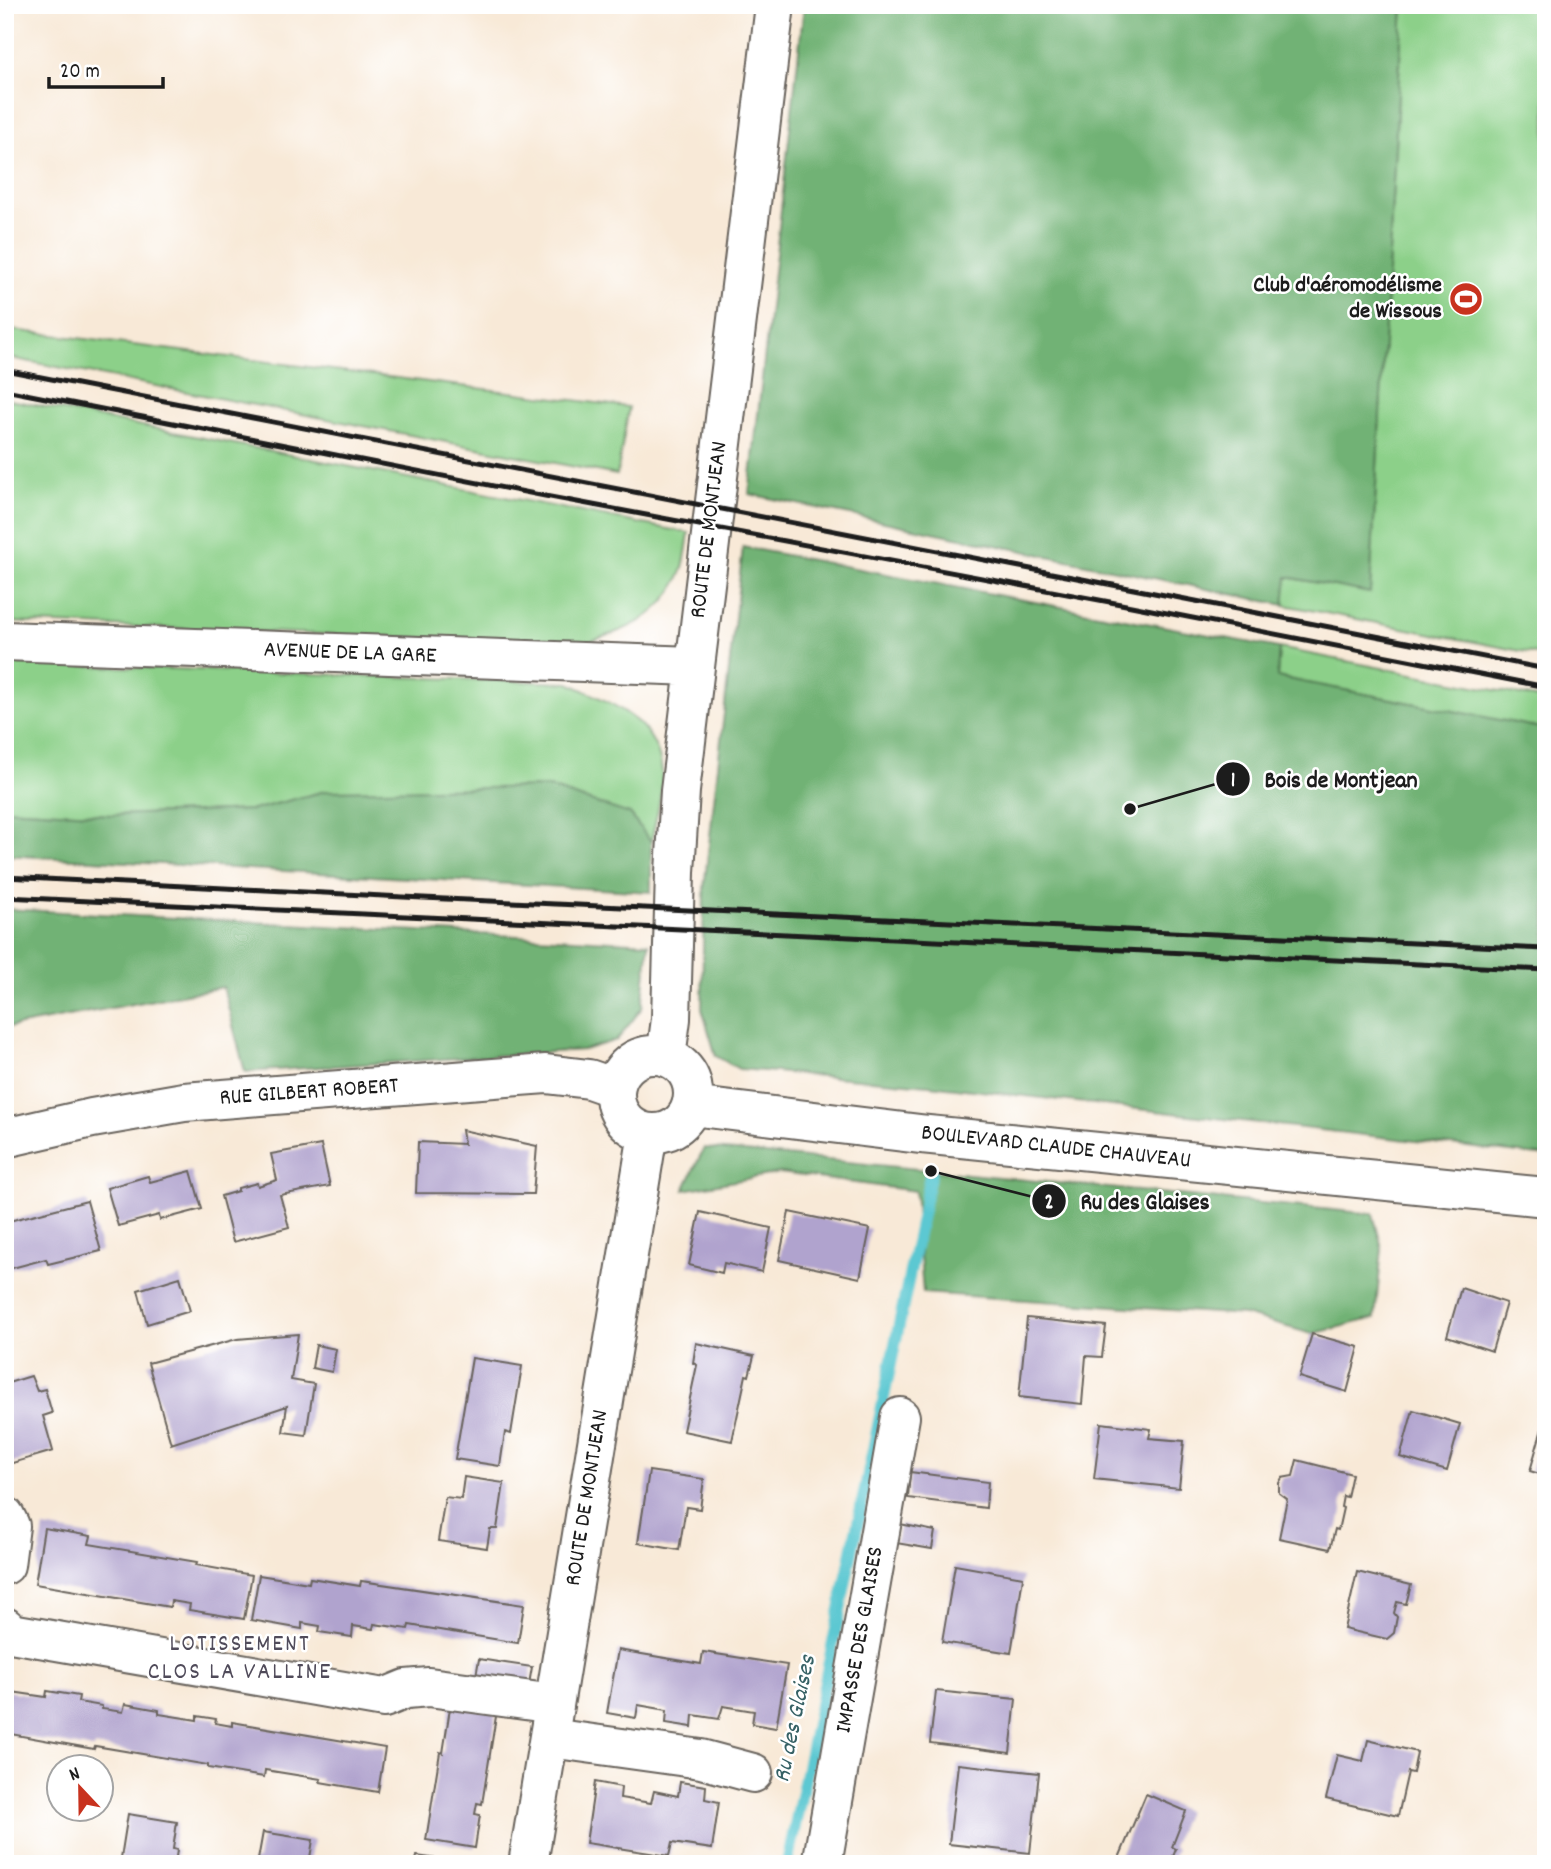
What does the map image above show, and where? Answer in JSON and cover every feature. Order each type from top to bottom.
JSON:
[{"type":"street","name":"ROUTE DE MONTJEAN","points":[[666,1057],[671,1019],[678,818],[694,666],[775,5]]},
{"type":"street","name":"AVENUE DE LA GARE","points":[[5,641],[694,666]]},
{"type":"street","points":[[653,1055],[666,1057],[679,1065],[689,1076],[693,1091],[691,1106],[685,1118],[675,1128],[662,1133],[648,1133],[633,1128],[622,1117],[616,1104],[615,1088],[619,1076],[628,1065],[639,1058],[653,1055]]},
{"type":"street","name":"RUE GILBERT ROBERT","points":[[5,1139],[92,1118],[184,1102],[546,1074],[589,1079],[615,1088]]},
{"type":"street","name":"BOULEVARD CLAUDE CHAUVEAU","points":[[691,1106],[920,1134],[1546,1197]]},
{"type":"street","name":"ROUTE DE MONTJEAN","points":[[528,1864],[648,1133]]},
{"type":"street","name":"IMPASSE DES GLAISES","points":[[822,1864],[900,1417]]},
{"type":"street","points":[[5,1516],[10,1526],[5,1565]]},
{"type":"street","points":[[5,1627],[11,1633],[384,1698],[406,1689],[429,1687],[754,1773]]},
{"type":"green space","points":[[804,5],[1403,5],[1370,593],[1287,577],[1284,605],[749,494]]},
{"type":"green space","name":"Club d'aéromodélisme de Wissous","points":[[1403,5],[1546,5],[1546,656],[1284,605],[1286,577],[1370,592]]},
{"type":"green space","points":[[5,329],[629,407],[617,475],[5,357]]},
{"type":"green space","points":[[5,399],[689,533],[682,571],[665,601],[654,612],[628,627],[581,644],[5,622]]},
{"type":"green space","points":[[743,547],[1279,648],[1277,677],[1546,729],[1546,1156],[929,1085],[739,1069],[716,1056],[702,1009],[704,888]]},
{"type":"green space","points":[[1279,648],[1546,700],[1546,729],[1277,677]]},
{"type":"green space","points":[[5,663],[569,683],[616,706],[629,715],[651,738],[658,754],[662,779],[651,842],[630,814],[325,791],[253,810],[112,815],[5,809]]},
{"type":"green space","points":[[547,787],[630,814],[651,842],[651,892],[5,855],[5,809],[112,815],[253,810],[325,791]]},
{"type":"green space","points":[[5,909],[649,943],[642,1008],[617,1040],[584,1050],[245,1072],[223,987],[5,1028]]},
{"type":"green space","points":[[704,1148],[1373,1214],[1382,1248],[1375,1318],[1312,1334],[1244,1315],[923,1293],[915,1191],[780,1173],[684,1190]]},
{"type":"building","points":[[462,1130],[537,1146],[533,1194],[416,1193],[418,1142],[464,1144]]},
{"type":"building","points":[[321,1145],[330,1186],[280,1195],[289,1227],[233,1242],[221,1196],[238,1191],[238,1188],[277,1180],[271,1154]]},
{"type":"building","points":[[191,1171],[202,1209],[160,1220],[159,1215],[118,1226],[107,1188],[148,1176],[150,1182]]},
{"type":"building","points":[[87,1201],[101,1251],[48,1264],[46,1259],[5,1270],[5,1222]]},
{"type":"building","points":[[700,1212],[771,1228],[762,1272],[724,1263],[722,1273],[689,1265]]},
{"type":"building","points":[[789,1212],[870,1229],[860,1278],[779,1260]]},
{"type":"building","points":[[180,1277],[190,1311],[147,1324],[138,1290]]},
{"type":"building","points":[[1461,1288],[1506,1303],[1492,1351],[1447,1336]]},
{"type":"building","points":[[1027,1318],[1106,1326],[1102,1357],[1086,1356],[1082,1404],[1019,1397]]},
{"type":"building","points":[[298,1334],[291,1380],[314,1384],[306,1435],[283,1432],[287,1406],[171,1444],[148,1363],[237,1339]]},
{"type":"building","points":[[1312,1334],[1359,1347],[1347,1392],[1299,1377]]},
{"type":"building","points":[[696,1343],[754,1356],[749,1376],[746,1375],[732,1441],[683,1431],[697,1365],[693,1363]]},
{"type":"building","points":[[316,1345],[336,1349],[332,1372],[312,1368]]},
{"type":"building","points":[[472,1358],[522,1366],[511,1434],[505,1432],[500,1466],[455,1459]]},
{"type":"building","points":[[31,1376],[37,1391],[45,1389],[52,1413],[43,1416],[53,1451],[9,1464],[5,1451],[5,1384]]},
{"type":"building","points":[[1413,1410],[1460,1424],[1447,1471],[1400,1457]]},
{"type":"building","points":[[1546,1418],[1546,1476],[1530,1471]]},
{"type":"building","points":[[1101,1423],[1151,1429],[1149,1438],[1184,1441],[1179,1488],[1094,1479]]},
{"type":"building","points":[[1297,1460],[1352,1474],[1347,1497],[1343,1496],[1339,1526],[1338,1530],[1335,1529],[1330,1549],[1279,1538],[1287,1499],[1279,1493],[1279,1483],[1282,1478],[1293,1476]]},
{"type":"building","points":[[649,1471],[704,1479],[700,1509],[686,1507],[679,1550],[638,1543]]},
{"type":"building","points":[[910,1472],[988,1482],[986,1508],[908,1498]]},
{"type":"building","points":[[464,1477],[504,1483],[497,1529],[490,1529],[487,1548],[438,1541],[445,1497],[461,1499]]},
{"type":"building","points":[[900,1524],[935,1531],[932,1549],[896,1543]]},
{"type":"building","points":[[44,1528],[91,1536],[89,1544],[197,1562],[196,1565],[252,1575],[244,1619],[189,1610],[190,1604],[171,1601],[170,1607],[35,1584]]},
{"type":"building","points":[[955,1565],[1023,1577],[1011,1653],[942,1642]]},
{"type":"building","points":[[1357,1572],[1411,1585],[1406,1604],[1397,1602],[1394,1633],[1387,1639],[1344,1629]]},
{"type":"building","points":[[259,1575],[309,1583],[310,1578],[360,1586],[361,1581],[524,1605],[518,1643],[409,1625],[408,1629],[374,1624],[373,1629],[353,1626],[352,1637],[319,1632],[320,1626],[302,1623],[302,1629],[251,1620]]},
{"type":"building","points":[[618,1650],[701,1664],[703,1652],[787,1665],[776,1728],[752,1724],[754,1711],[723,1706],[719,1719],[693,1715],[692,1727],[666,1723],[667,1710],[638,1705],[636,1718],[607,1713]]},
{"type":"building","points":[[479,1659],[532,1667],[529,1684],[476,1676]]},
{"type":"building","points":[[5,1691],[46,1697],[47,1691],[79,1696],[78,1702],[102,1706],[102,1709],[123,1712],[125,1704],[159,1710],[159,1714],[197,1720],[197,1716],[216,1719],[215,1723],[232,1726],[232,1722],[385,1748],[378,1792],[265,1770],[264,1777],[208,1768],[208,1765],[5,1733]]},
{"type":"building","points":[[936,1691],[1016,1699],[1010,1753],[930,1743]]},
{"type":"building","points":[[451,1702],[497,1710],[482,1804],[477,1803],[475,1814],[480,1815],[475,1848],[426,1840]]},
{"type":"building","points":[[1368,1740],[1417,1752],[1413,1773],[1408,1772],[1398,1816],[1326,1799],[1337,1755],[1363,1761]]},
{"type":"building","points":[[958,1764],[1039,1773],[1030,1853],[949,1844]]},
{"type":"building","points":[[595,1782],[621,1787],[620,1798],[651,1803],[654,1791],[678,1796],[680,1782],[706,1786],[705,1799],[719,1802],[712,1849],[672,1843],[669,1856],[586,1843]]},
{"type":"building","points":[[1146,1794],[1186,1811],[1172,1847],[1176,1849],[1170,1864],[1133,1864],[1119,1858]]},
{"type":"building","points":[[128,1814],[177,1822],[173,1849],[177,1850],[175,1864],[120,1864]]},
{"type":"building","points":[[263,1832],[313,1840],[309,1864],[252,1864],[253,1860],[258,1860]]},
{"type":"building","points":[[417,1856],[458,1862],[458,1864],[415,1864]]},
{"type":"waterway","name":"Ru des Glaises","points":[[787,1864],[931,1171]]},
{"type":"railway","points":[[5,370],[1546,669]]},
{"type":"railway","points":[[5,390],[1546,687]]},
{"type":"railway","points":[[5,877],[1546,949]]},
{"type":"railway","points":[[5,897],[1546,970]]},
{"type":"place","name":"Club d'aéromodélisme de Wissous","points":[[1466,299]]},
{"type":"place","name":"Bois de Montjean","points":[[1130,809]]},
{"type":"place","name":"Ru des Glaises","points":[[931,1171]]},
{"type":"district","name":"LOTISSEMENT CLOS LA VALLINE","points":[[240,1659]]}]
